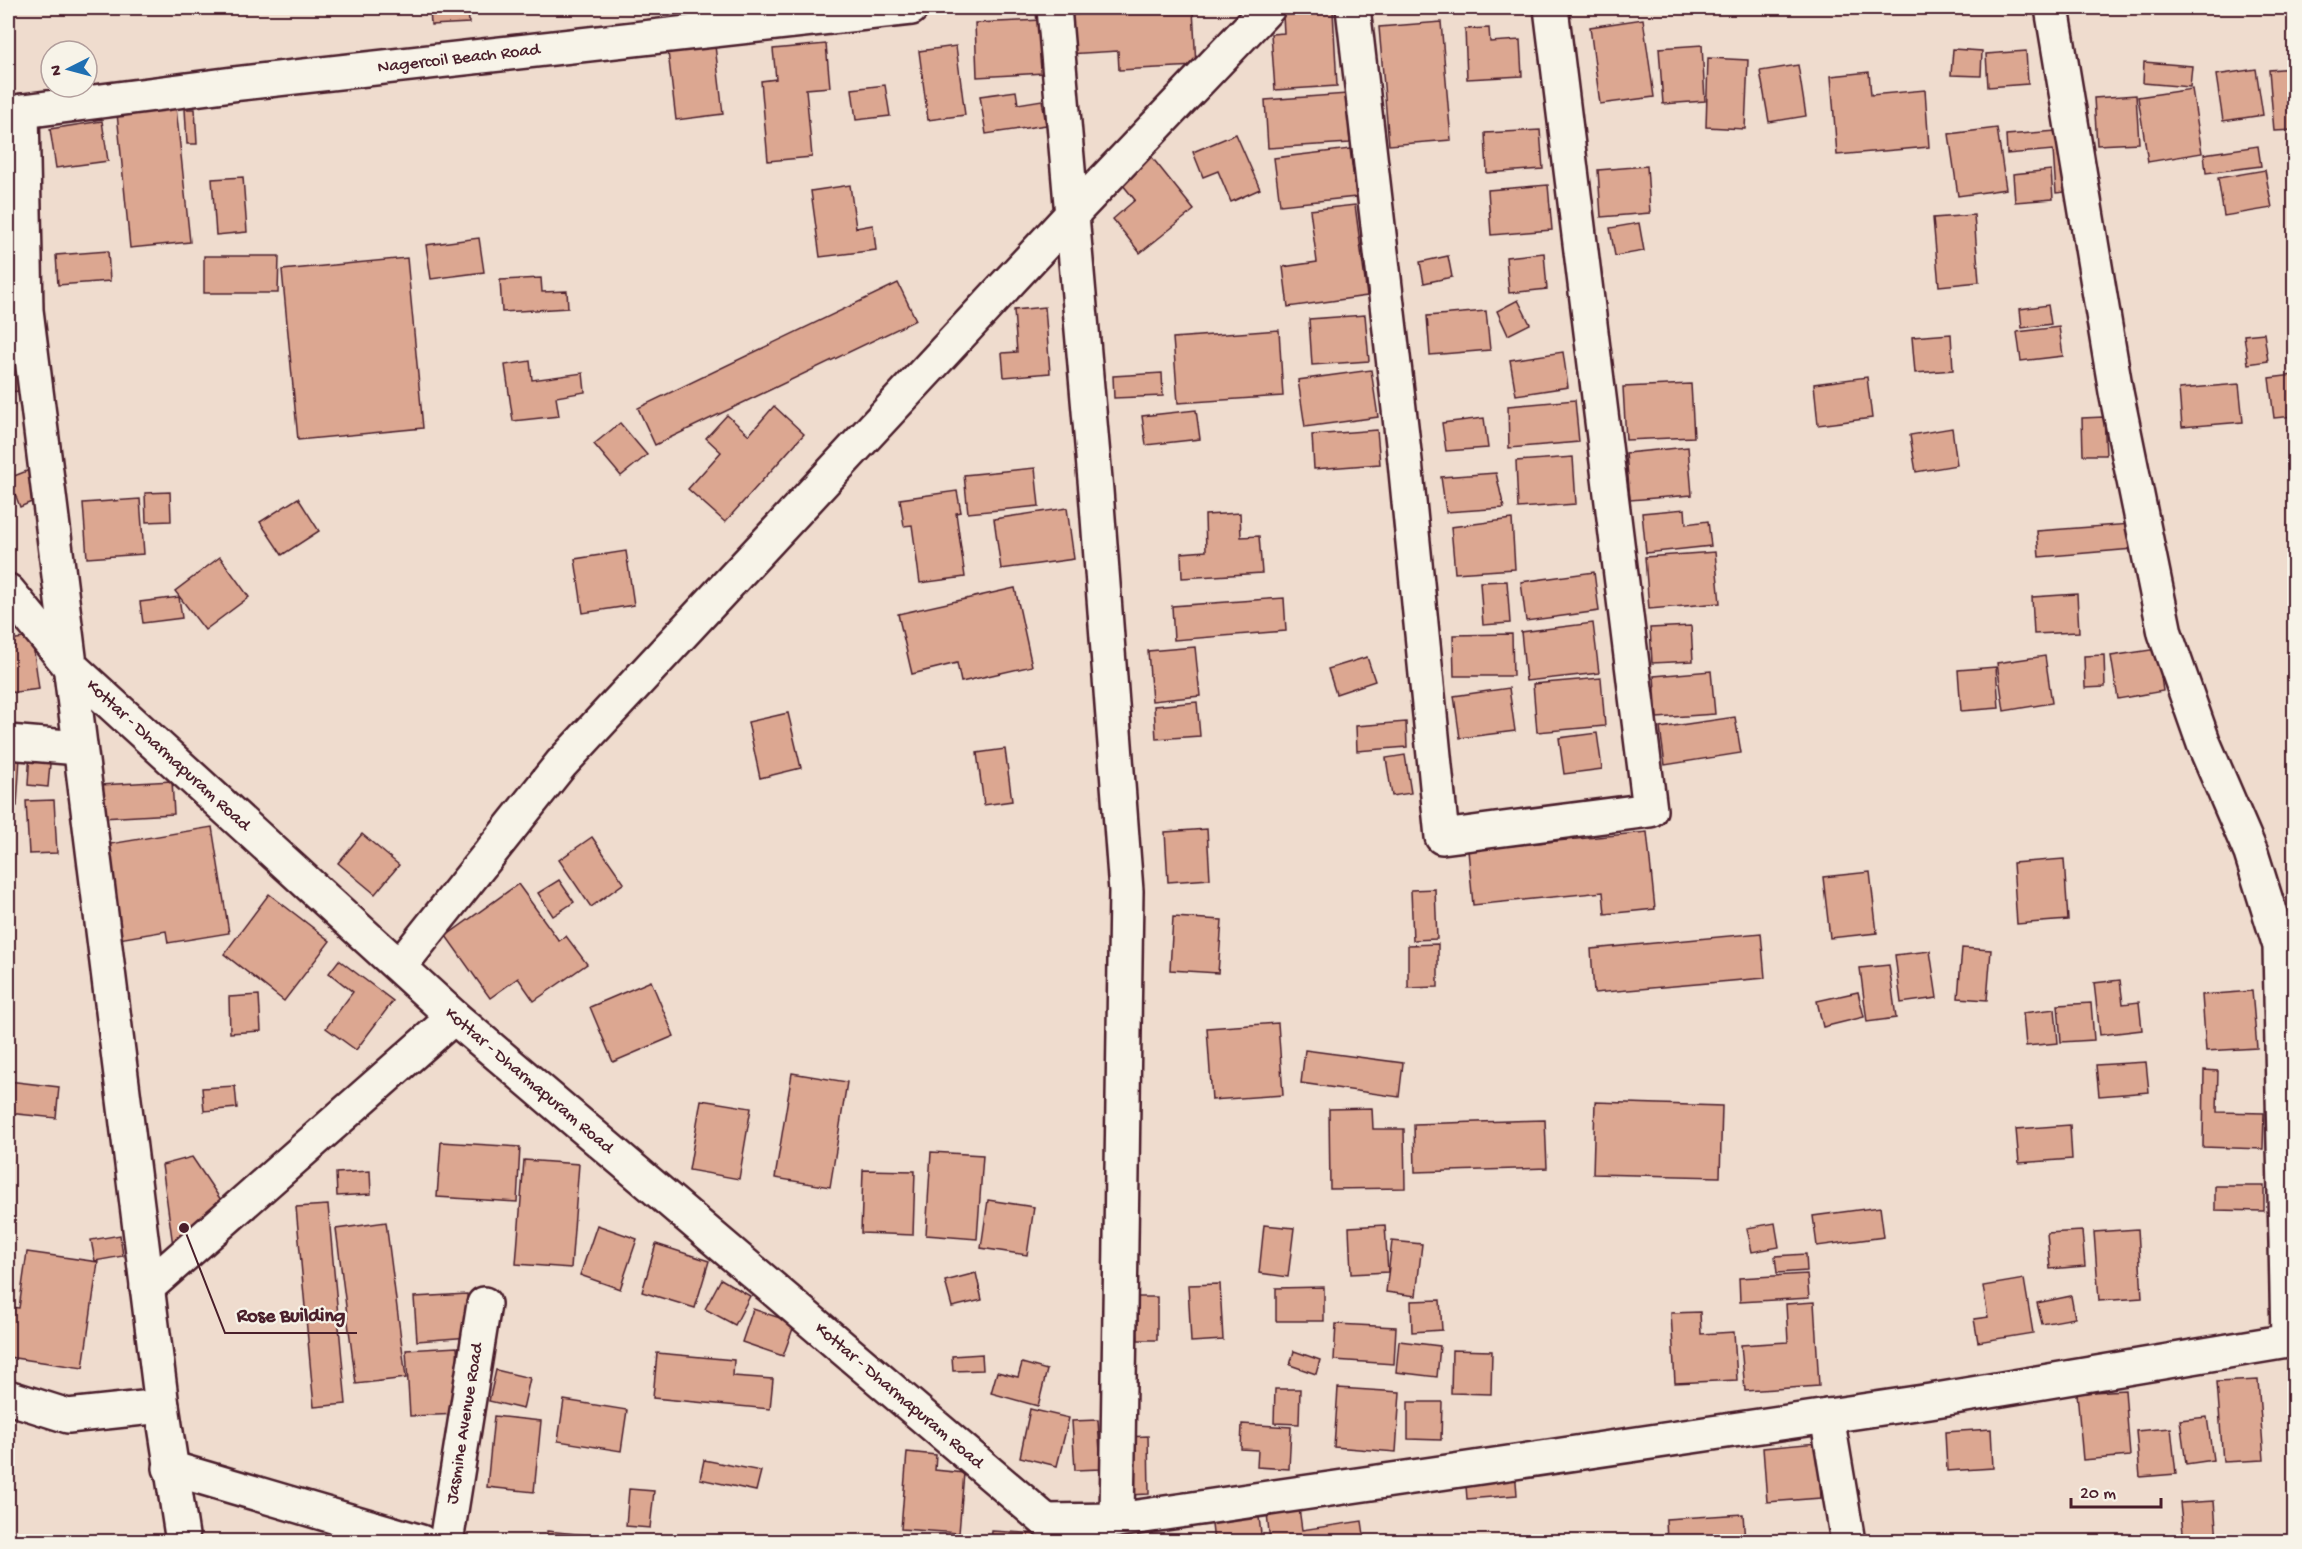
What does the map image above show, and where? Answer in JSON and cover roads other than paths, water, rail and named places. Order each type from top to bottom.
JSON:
[{"type":"street","name":"Nagercoil Beach Road","points":[[15,112],[793,14],[911,8]]},
{"type":"street","points":[[1054,8],[1073,213],[1126,891],[1117,1520]]},
{"type":"street","points":[[400,966],[561,764],[1073,213],[1268,8]]},
{"type":"street","points":[[1353,8],[1405,461],[1442,837],[1650,810],[1551,8]]},
{"type":"street","points":[[1046,1521],[1117,1520],[1930,1401],[2291,1340],[2280,946],[2251,853],[2204,744],[2165,633],[2116,392],[2052,8]]},
{"type":"street","points":[[15,112],[26,310],[68,664],[162,1406],[183,1542]]},
{"type":"street","name":"Kottar - Dharmapuram Road","points":[[8,591],[68,664],[454,1017],[1046,1521],[1074,1542]]},
{"type":"street","points":[[8,742],[79,748]]},
{"type":"street","points":[[147,1288],[454,1017]]},
{"type":"street","name":"Jasmine Avenue Road","points":[[447,1542],[484,1304]]},
{"type":"street","points":[[8,1397],[68,1416],[162,1406]]},
{"type":"street","points":[[1827,1416],[1848,1542]]},
{"type":"street","points":[[170,1468],[421,1542]]},
{"type":"place","name":"Rose Building","points":[[184,1228]]}]
